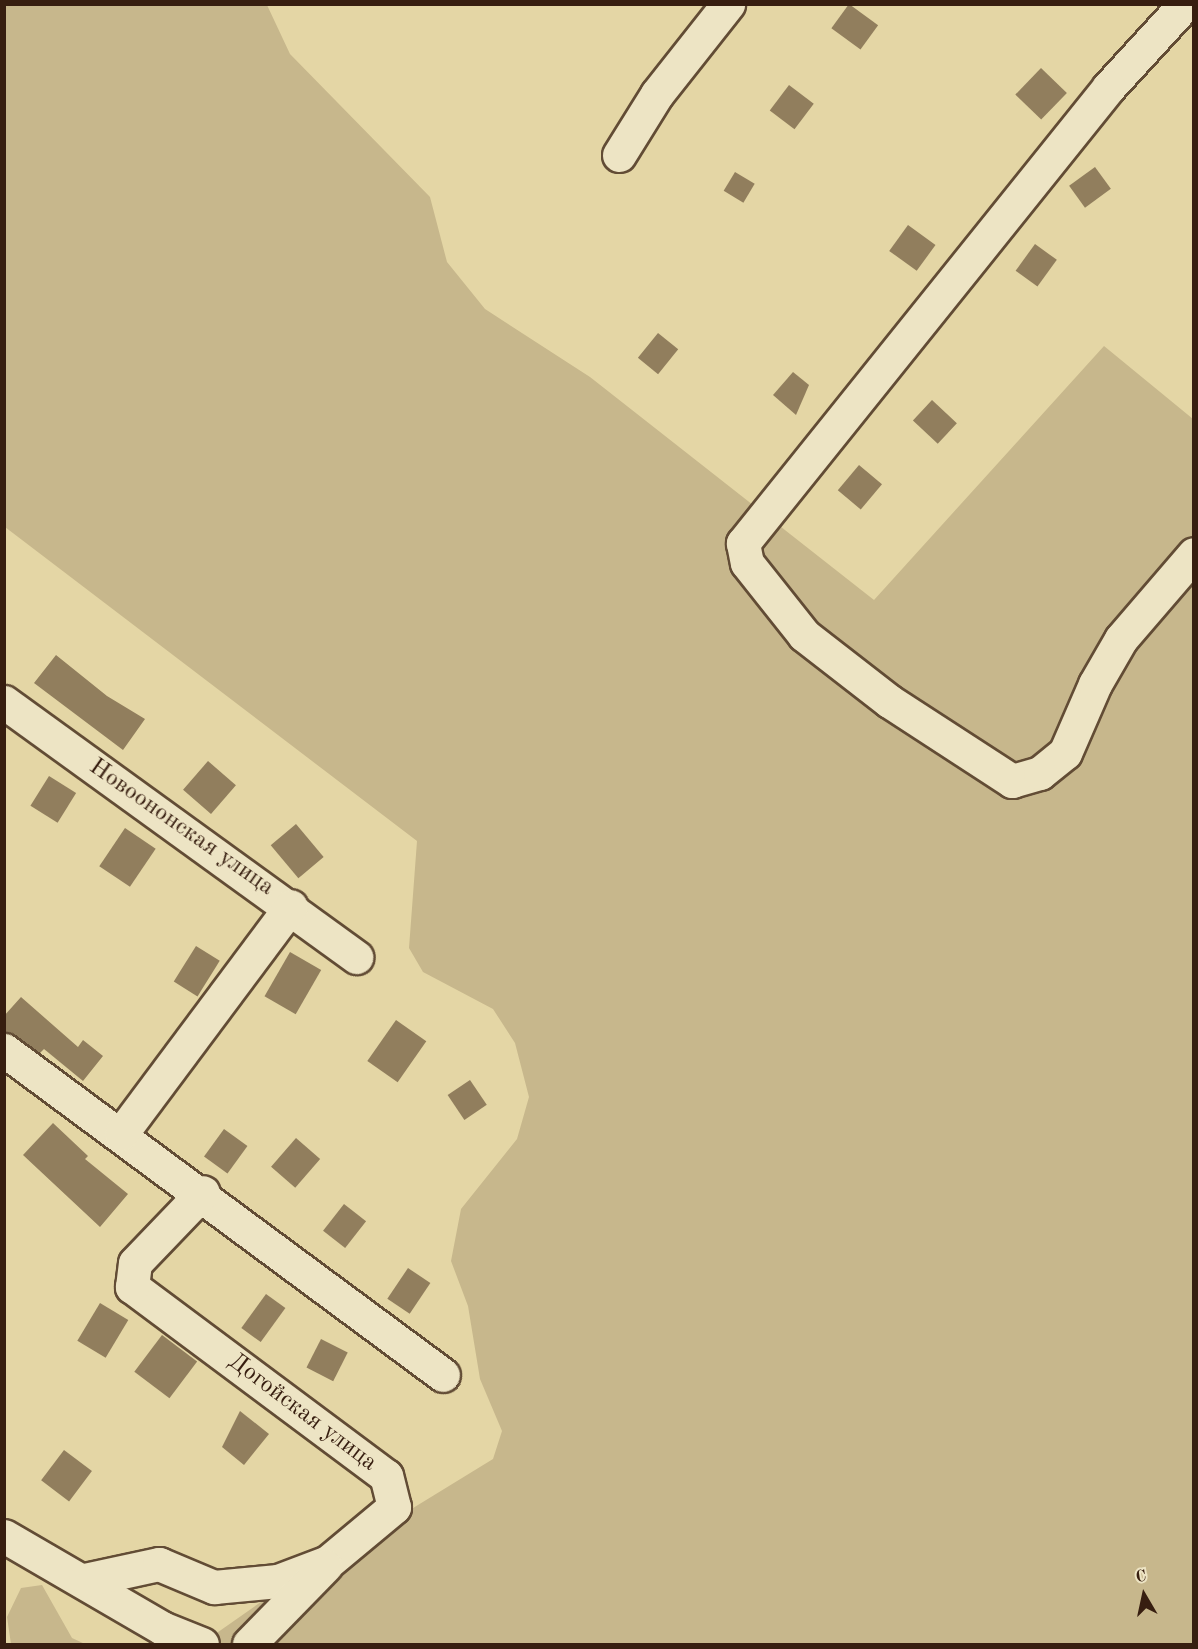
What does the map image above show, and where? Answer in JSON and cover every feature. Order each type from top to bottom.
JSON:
[{"type":"street","points":[[619,155],[657,94],[728,4]]},
{"type":"street","points":[[1185,4],[1109,87],[743,543],[747,563],[804,635],[889,701],[1012,781],[1040,773],[1065,753],[1095,684],[1121,639],[1194,554]]},
{"type":"street","name":"Новоононская улица","points":[[4,702],[291,906],[356,957]]},
{"type":"street","points":[[121,1134],[291,906]]},
{"type":"street","points":[[4,1050],[203,1192],[443,1375]]},
{"type":"street","name":"Догойская улица","points":[[85,1580],[159,1564],[214,1587],[278,1581],[328,1563],[394,1508],[386,1476],[132,1287],[135,1263],[203,1192]]},
{"type":"street","points":[[4,1536],[85,1580],[162,1628],[202,1644]]},
{"type":"street","points":[[249,1644],[328,1563]]},
{"type":"shaded area","points":[[4,5],[267,5],[290,54],[430,197],[447,262],[485,309],[590,377],[874,600],[1104,346],[1193,419],[1193,1644],[201,1644],[268,1597],[493,1459],[502,1431],[480,1379],[468,1306],[451,1261],[461,1209],[517,1139],[529,1097],[515,1043],[493,1009],[423,972],[409,948],[417,841],[5,527]]},
{"type":"shaded area","points":[[42,1585],[72,1638],[85,1644],[11,1644],[7,1617],[21,1588]]},
{"type":"building","points":[[849,4],[878,25],[860,49],[831,28]]},
{"type":"building","points":[[1041,68],[1067,93],[1041,120],[1015,95]]},
{"type":"building","points":[[789,85],[814,104],[794,129],[770,111]]},
{"type":"building","points":[[1095,167],[1111,189],[1085,208],[1069,186]]},
{"type":"building","points":[[735,172],[755,184],[743,203],[724,191]]},
{"type":"building","points":[[908,225],[936,245],[917,271],[889,251]]},
{"type":"building","points":[[1035,244],[1057,260],[1037,287],[1016,271]]},
{"type":"building","points":[[658,333],[678,349],[658,374],[638,358]]},
{"type":"building","points":[[793,372],[809,385],[796,415],[773,395]]},
{"type":"building","points":[[932,400],[957,423],[938,444],[913,420]]},
{"type":"building","points":[[859,465],[882,484],[861,510],[838,490]]},
{"type":"building","points":[[56,655],[107,696],[145,719],[123,750],[34,683]]},
{"type":"building","points":[[208,761],[236,785],[211,814],[183,790]]},
{"type":"building","points":[[49,776],[76,793],[58,823],[30,806]]},
{"type":"building","points":[[296,824],[324,857],[298,878],[271,845]]},
{"type":"building","points":[[125,828],[156,849],[130,887],[99,866]]},
{"type":"building","points":[[196,946],[220,961],[197,996],[174,982]]},
{"type":"building","points":[[290,952],[321,970],[296,1014],[264,996]]},
{"type":"building","points":[[21,997],[78,1047],[83,1040],[103,1056],[83,1081],[44,1049],[40,1053],[4,1032],[4,1016]]},
{"type":"building","points":[[396,1020],[426,1041],[398,1082],[367,1061]]},
{"type":"building","points":[[470,1080],[487,1105],[464,1120],[448,1095]]},
{"type":"building","points":[[53,1123],[88,1156],[85,1159],[128,1194],[100,1227],[23,1155]]},
{"type":"building","points":[[224,1129],[247,1146],[227,1174],[204,1157]]},
{"type":"building","points":[[296,1138],[320,1159],[295,1188],[271,1167]]},
{"type":"building","points":[[344,1204],[366,1221],[345,1248],[323,1231]]},
{"type":"building","points":[[408,1268],[430,1283],[410,1314],[387,1299]]},
{"type":"building","points":[[266,1294],[285,1308],[261,1342],[241,1328]]},
{"type":"building","points":[[100,1303],[128,1320],[106,1358],[77,1341]]},
{"type":"building","points":[[162,1335],[197,1361],[169,1398],[134,1372]]},
{"type":"building","points":[[321,1339],[348,1353],[333,1381],[306,1368]]},
{"type":"building","points":[[240,1411],[269,1434],[244,1465],[222,1447]]},
{"type":"building","points":[[64,1450],[92,1471],[69,1501],[41,1480]]}]
